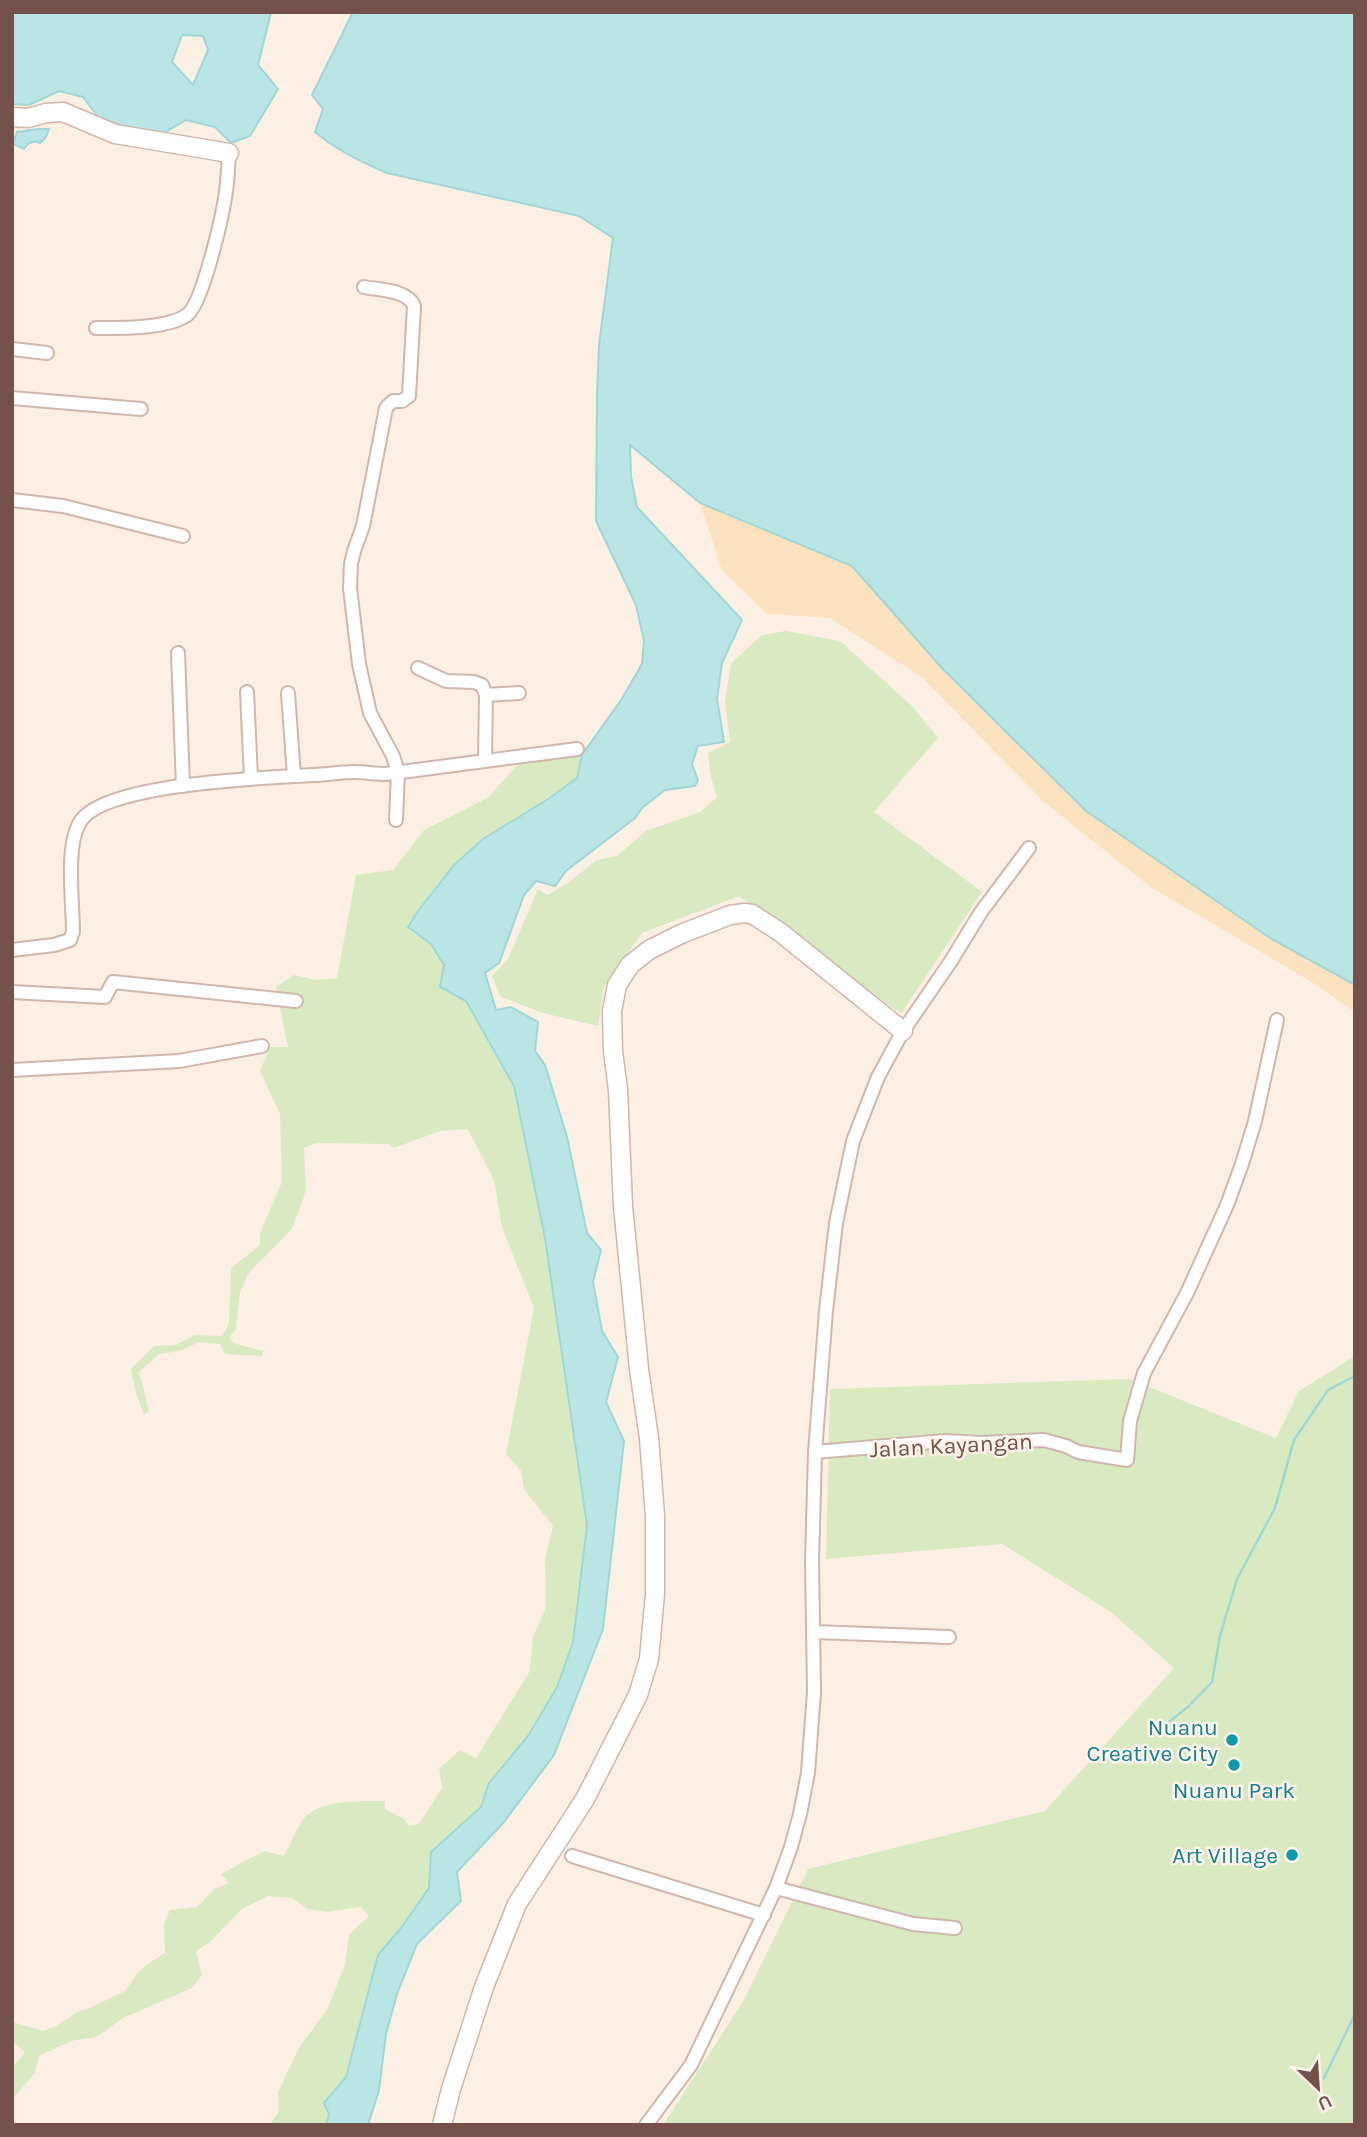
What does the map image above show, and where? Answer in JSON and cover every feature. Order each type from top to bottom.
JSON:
[{"type":"street","points":[[12,117],[28,118],[63,112],[115,134],[229,153],[221,220],[192,310],[181,318],[156,325],[96,328]]},
{"type":"street","points":[[364,287],[402,294],[410,298],[414,306],[409,396],[402,401],[393,401],[386,408],[363,526],[350,572],[353,622],[370,713],[390,748],[398,772],[396,820]]},
{"type":"street","points":[[12,349],[47,353]]},
{"type":"street","points":[[12,398],[141,409]]},
{"type":"street","points":[[12,500],[63,506],[183,536]]},
{"type":"street","points":[[178,653],[183,786]]},
{"type":"street","points":[[418,668],[446,681],[478,682],[484,687],[485,761]]},
{"type":"street","points":[[247,692],[251,778]]},
{"type":"street","points":[[288,693],[294,776]]},
{"type":"street","points":[[486,695],[519,694]]},
{"type":"street","points":[[12,950],[54,945],[69,940],[74,932],[71,855],[74,835],[81,820],[91,810],[121,797],[251,778],[354,772],[386,774],[577,749]]},
{"type":"street","points":[[646,2125],[691,2066],[764,1915],[791,1847],[808,1773],[814,1692],[814,1452],[836,1223],[861,1116],[903,1031],[981,912],[1028,848]]},
{"type":"street","points":[[442,2125],[484,1987],[517,1903],[585,1800],[638,1695],[649,1660],[655,1594],[655,1516],[623,1206],[618,1090],[613,1051],[612,1011],[617,985],[630,965],[657,944],[730,915],[745,913],[759,918],[780,932],[903,1031]]},
{"type":"street","points":[[12,992],[105,997],[113,982],[296,1001]]},
{"type":"street","name":"Jalan Kayangan","points":[[814,1452],[944,1441],[982,1443],[1044,1440],[1077,1452],[1127,1460],[1130,1421],[1144,1373],[1187,1293],[1227,1205],[1241,1164],[1255,1121],[1277,1020]]},
{"type":"street","points":[[12,1070],[179,1061],[262,1045]]},
{"type":"street","points":[[814,1632],[949,1637]]},
{"type":"street","points":[[572,1856],[764,1915]]},
{"type":"street","points":[[776,1888],[913,1924],[955,1928]]},
{"type":"green space","points":[[786,631],[840,641],[912,706],[938,738],[874,812],[982,892],[901,1014],[739,896],[642,933],[604,987],[598,1026],[543,1013],[501,997],[492,976],[508,959],[538,889],[547,895],[565,885],[597,860],[617,856],[646,831],[700,812],[717,797],[708,753],[730,742],[725,702],[731,663],[762,635]]},
{"type":"green space","points":[[579,744],[582,755],[577,778],[470,851],[445,874],[418,911],[431,944],[444,966],[440,987],[466,1000],[513,1086],[545,1238],[587,1525],[574,1642],[557,1687],[528,1736],[489,1783],[481,1807],[431,1852],[430,1888],[378,1955],[346,2078],[324,2103],[329,2114],[326,2125],[269,2125],[278,2113],[278,2092],[299,2048],[328,2008],[345,1965],[349,1935],[369,1916],[361,1907],[326,1912],[308,1909],[292,1898],[268,1896],[242,1909],[210,1942],[196,1951],[202,1975],[192,1988],[123,2018],[96,2037],[71,2041],[39,2056],[35,2073],[12,2099],[12,2068],[25,2052],[12,2041],[12,2022],[43,2031],[79,2011],[125,1991],[146,1965],[165,1953],[164,1924],[170,1910],[197,1907],[214,1889],[229,1883],[221,1874],[264,1851],[284,1856],[302,1821],[318,1809],[340,1803],[385,1801],[385,1809],[404,1819],[409,1826],[419,1824],[442,1788],[439,1769],[460,1750],[476,1758],[530,1671],[533,1636],[546,1608],[545,1559],[553,1526],[524,1489],[521,1471],[506,1454],[534,1308],[502,1227],[494,1180],[468,1129],[440,1131],[394,1148],[389,1144],[315,1143],[304,1148],[306,1191],[292,1229],[248,1274],[240,1293],[236,1329],[230,1337],[233,1343],[263,1351],[262,1356],[225,1354],[220,1344],[199,1342],[180,1351],[159,1354],[138,1373],[149,1412],[144,1414],[131,1369],[154,1346],[175,1345],[195,1335],[222,1336],[229,1323],[231,1268],[260,1245],[260,1233],[282,1182],[280,1114],[260,1071],[270,1047],[288,1047],[276,987],[294,975],[316,980],[337,978],[356,875],[393,870],[424,830],[489,797],[532,748]]},
{"type":"green space","name":"Nuanu Creative City","points":[[1355,1356],[1355,2125],[663,2125],[744,2000],[808,1869],[1045,1811],[1174,1668],[1111,1612],[1002,1544],[826,1559],[830,1389],[1129,1379],[1276,1438],[1299,1391]]},
{"type":"sand","points":[[700,503],[852,566],[941,667],[1086,811],[1270,938],[1355,985],[1355,1012],[1310,981],[1149,886],[1043,801],[923,678],[830,618],[767,614],[722,570]]},
{"type":"water","points":[[12,12],[271,12],[258,65],[278,89],[250,136],[231,143],[215,127],[186,120],[157,137],[101,121],[83,97],[59,91],[29,105],[12,104]],"holes":[[[182,35],[203,36],[208,50],[193,85],[172,62]]]},
{"type":"water","points":[[353,12],[1355,12],[1355,985],[1270,938],[1086,811],[941,667],[852,566],[700,503],[630,445],[631,477],[637,507],[742,620],[722,663],[717,699],[724,742],[698,746],[692,764],[698,780],[695,786],[665,790],[642,808],[635,818],[566,871],[555,886],[536,881],[524,895],[499,963],[485,973],[496,1010],[511,1007],[538,1022],[535,1051],[545,1065],[567,1137],[587,1233],[601,1250],[593,1282],[602,1331],[618,1357],[606,1402],[624,1441],[603,1629],[554,1755],[504,1822],[457,1872],[461,1901],[417,1944],[397,1994],[386,2034],[379,2090],[368,2125],[326,2125],[329,2114],[324,2103],[346,2077],[378,1955],[429,1888],[431,1852],[481,1807],[489,1783],[528,1736],[557,1687],[573,1642],[587,1525],[545,1238],[514,1086],[466,1001],[440,987],[444,965],[431,944],[408,927],[454,865],[483,839],[577,778],[582,755],[621,700],[642,664],[644,641],[636,605],[596,521],[599,345],[613,238],[579,216],[387,173],[349,155],[315,132],[323,109],[312,95]]},
{"type":"water","points":[[49,129],[40,143],[31,142],[24,149],[13,144],[17,132]]},
{"type":"waterway","points":[[1150,1737],[1189,1706],[1212,1682],[1220,1636],[1237,1579],[1275,1508],[1294,1440],[1328,1390],[1355,1376]]},
{"type":"waterway","points":[[1324,2078],[1355,2014]]},
{"type":"place","name":"Nuanu Creative City","points":[[1232,1740]]},
{"type":"place","name":"Nuanu Park","points":[[1234,1765]]},
{"type":"place","name":"Art Village","points":[[1292,1855]]}]
